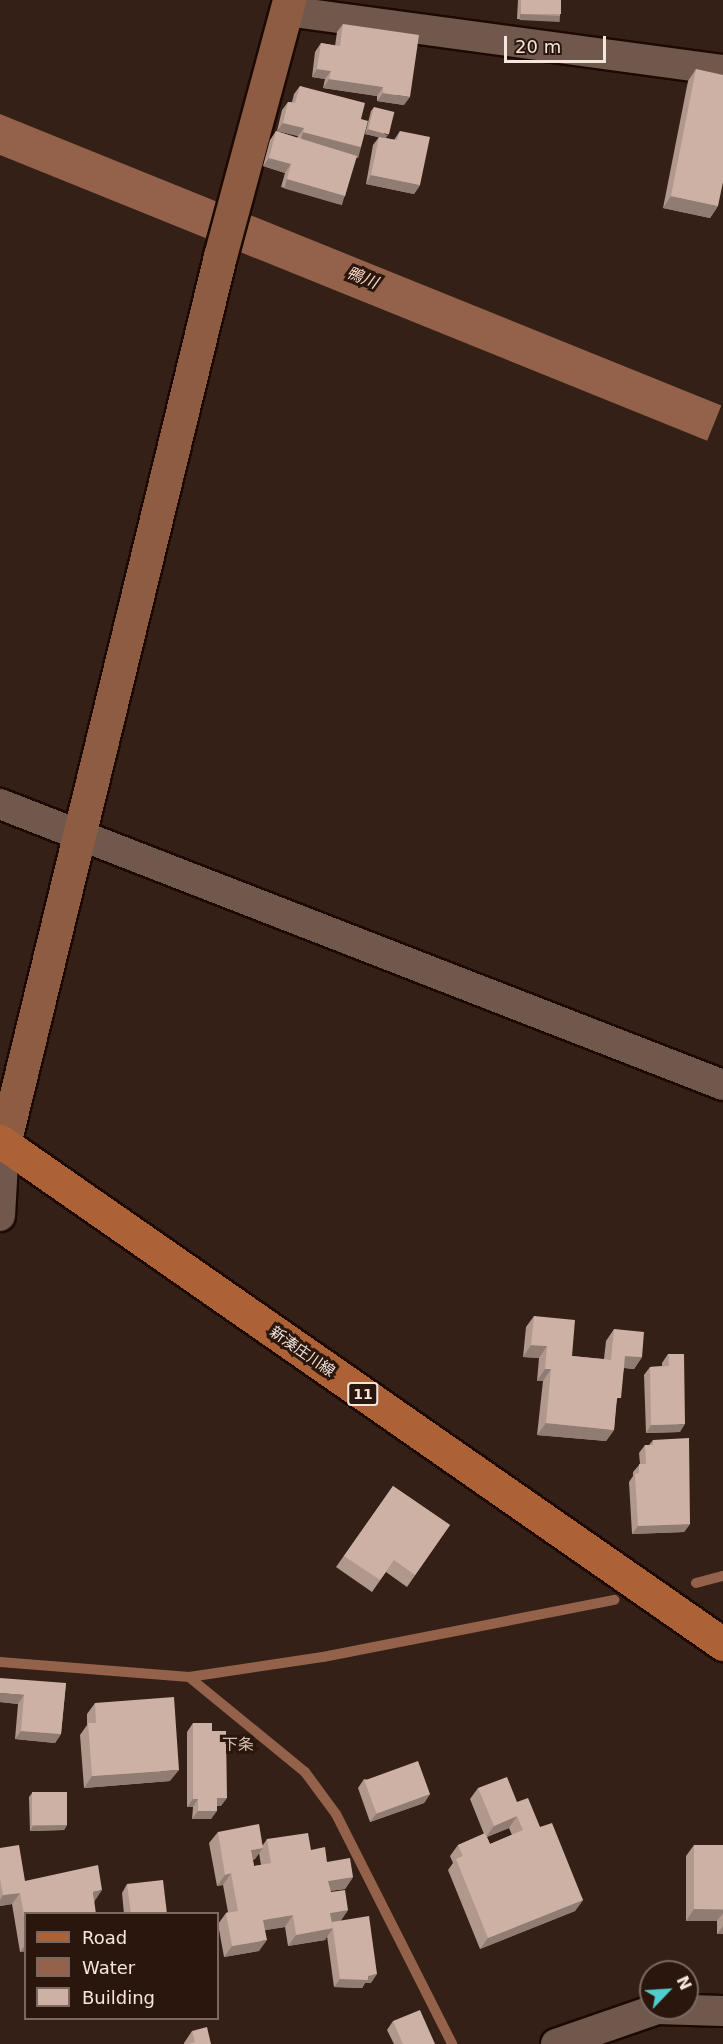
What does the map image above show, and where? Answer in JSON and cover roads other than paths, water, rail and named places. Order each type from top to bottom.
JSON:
[{"type":"main road","name":"新湊庄川線","points":[[2,1143],[723,1644]]},
{"type":"street","points":[[0,1216],[2,1143],[220,256],[287,5],[723,70]]},
{"type":"street","points":[[0,804],[77,836],[723,1085]]},
{"type":"street","points":[[556,2044],[588,2039],[657,2010],[723,2011]]},
{"type":"water","name":"鴨川","points":[[0,114],[721,405],[707,441],[0,155]]},
{"type":"waterway","points":[[696,1583],[723,1576]]},
{"type":"waterway","points":[[0,1662],[189,1677],[323,1657],[614,1600]]},
{"type":"waterway","points":[[189,1677],[305,1772],[336,1814],[452,2044]]},
{"type":"district","name":"下条","points":[[238,1745]]}]
